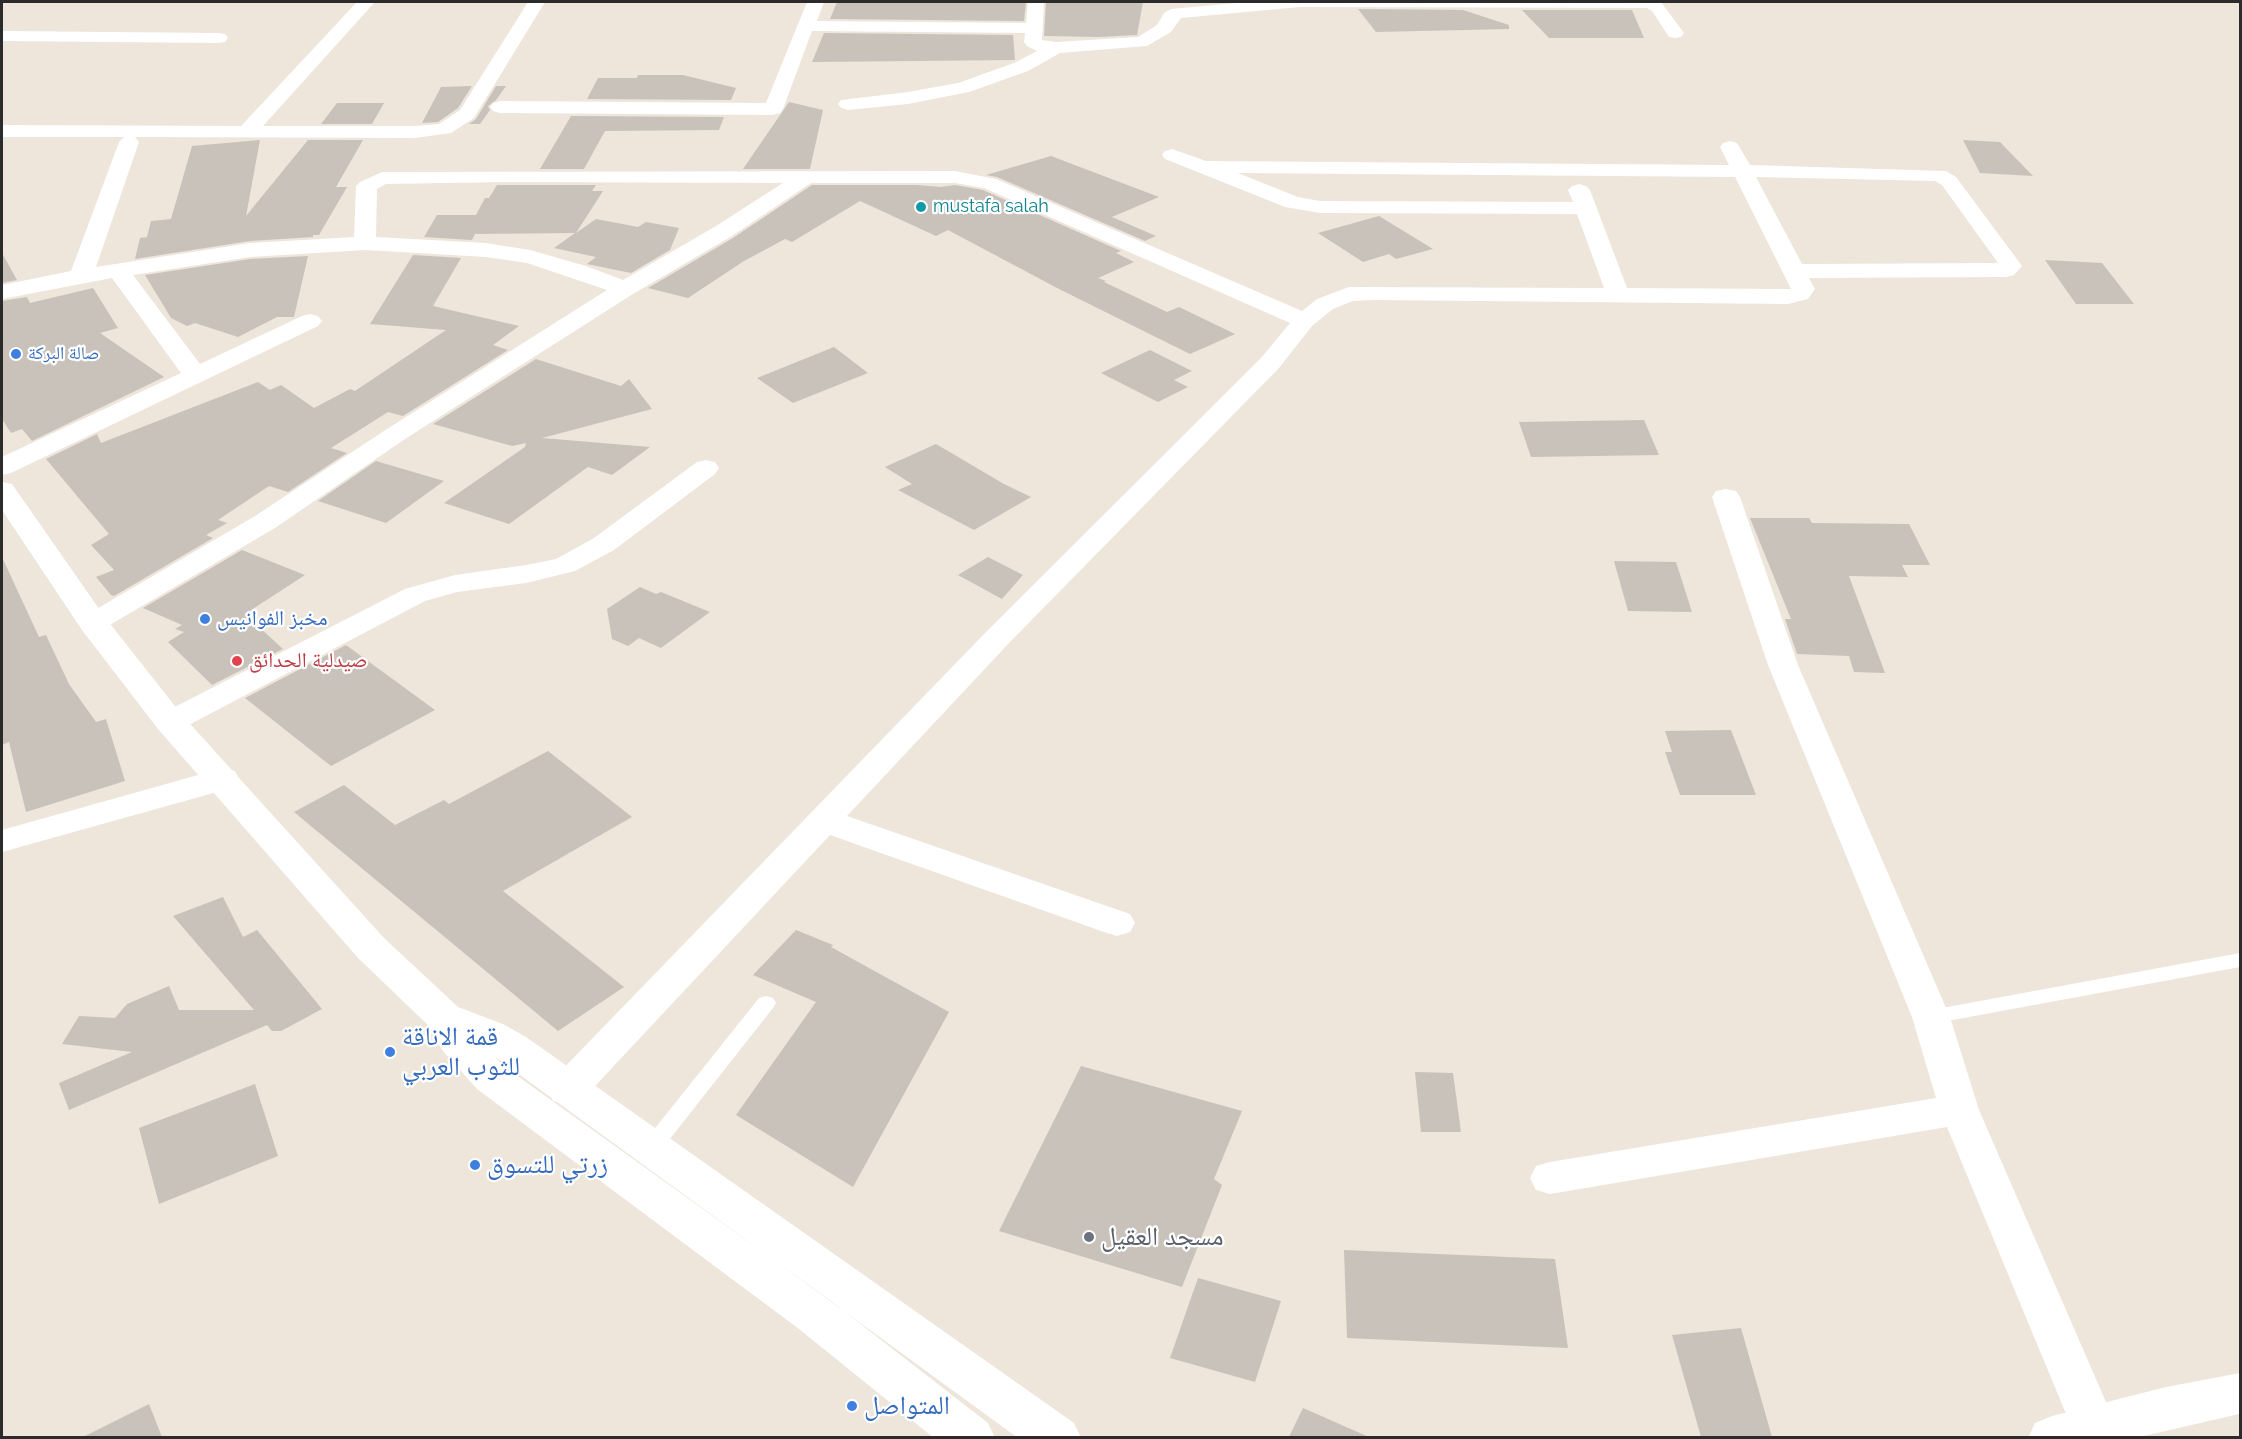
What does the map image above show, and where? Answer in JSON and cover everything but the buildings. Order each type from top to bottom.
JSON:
[{"type":"main road","points":[[2,490],[93,623],[170,722],[223,779],[302,873],[356,932],[444,1017],[461,1046],[491,1078],[815,1315],[970,1437]]},
{"type":"main road","points":[[444,1017],[504,1044],[1057,1437]]},
{"type":"main road","points":[[2073,1431],[2240,1393]]},
{"type":"main road","points":[[2144,1437],[2240,1393]]},
{"type":"street","points":[[246,132],[366,2]]},
{"type":"street","points":[[2,131],[415,132],[444,129],[467,114],[536,2]]},
{"type":"street","points":[[500,107],[773,108],[815,2]]},
{"type":"street","points":[[1035,2],[1033,42],[1039,46],[1056,48],[1141,42],[1165,28],[1170,17],[1177,13],[1297,2],[1644,2],[1658,7],[1675,33]]},
{"type":"street","points":[[806,26],[1034,28]]},
{"type":"street","points":[[2,36],[219,38]]},
{"type":"street","points":[[848,104],[917,97],[962,88],[1021,67],[1056,48]]},
{"type":"street","points":[[81,276],[129,142]]},
{"type":"street","points":[[1172,155],[1293,201],[1320,207],[1587,208]]},
{"type":"street","points":[[1207,167],[1571,170],[1736,159],[1939,175],[1949,182],[2011,266],[2006,270],[1793,272]]},
{"type":"street","points":[[567,1090],[999,636],[1270,363],[1304,321],[1325,303],[1349,294],[1788,297],[1800,294],[1803,289],[1736,159]]},
{"type":"street","points":[[1571,170],[1618,295]]},
{"type":"street","points":[[93,623],[265,522],[396,434],[625,289],[724,231],[806,177]]},
{"type":"street","points":[[365,243],[367,186],[382,178],[955,177],[988,183],[1304,321]]},
{"type":"street","points":[[2,292],[81,276],[250,250],[365,243],[486,250],[530,257],[578,271],[625,289]]},
{"type":"street","points":[[118,271],[195,374]]},
{"type":"street","points":[[2,467],[310,321]]},
{"type":"street","points":[[170,722],[415,595],[455,584],[526,574],[566,565],[604,544],[706,468]]},
{"type":"street","points":[[1726,497],[1784,665],[1931,1017],[1959,1110],[2073,1431]]},
{"type":"street","points":[[2,841],[223,779]]},
{"type":"street","points":[[822,820],[1117,923]]},
{"type":"street","points":[[1550,1178],[1959,1110]]},
{"type":"lane","points":[[1931,1017],[2241,960]]},
{"type":"lane","points":[[651,1148],[766,1003]]},
{"type":"place","name":"mustafa salah","points":[[921,207]]},
{"type":"place","name":"صالة البركة","points":[[16,354]]},
{"type":"place","name":"مخبز الفوانيس","points":[[205,619]]},
{"type":"place","name":"صيدلية الحدائق","points":[[237,661]]},
{"type":"place","name":"قمة الاناقة للثوب العربي","points":[[390,1052]]},
{"type":"place","name":"زرتي للتسوق","points":[[475,1165]]},
{"type":"place","name":"مسجد العقيل","points":[[1089,1237]]},
{"type":"place","name":"المتواصل","points":[[852,1406]]}]
